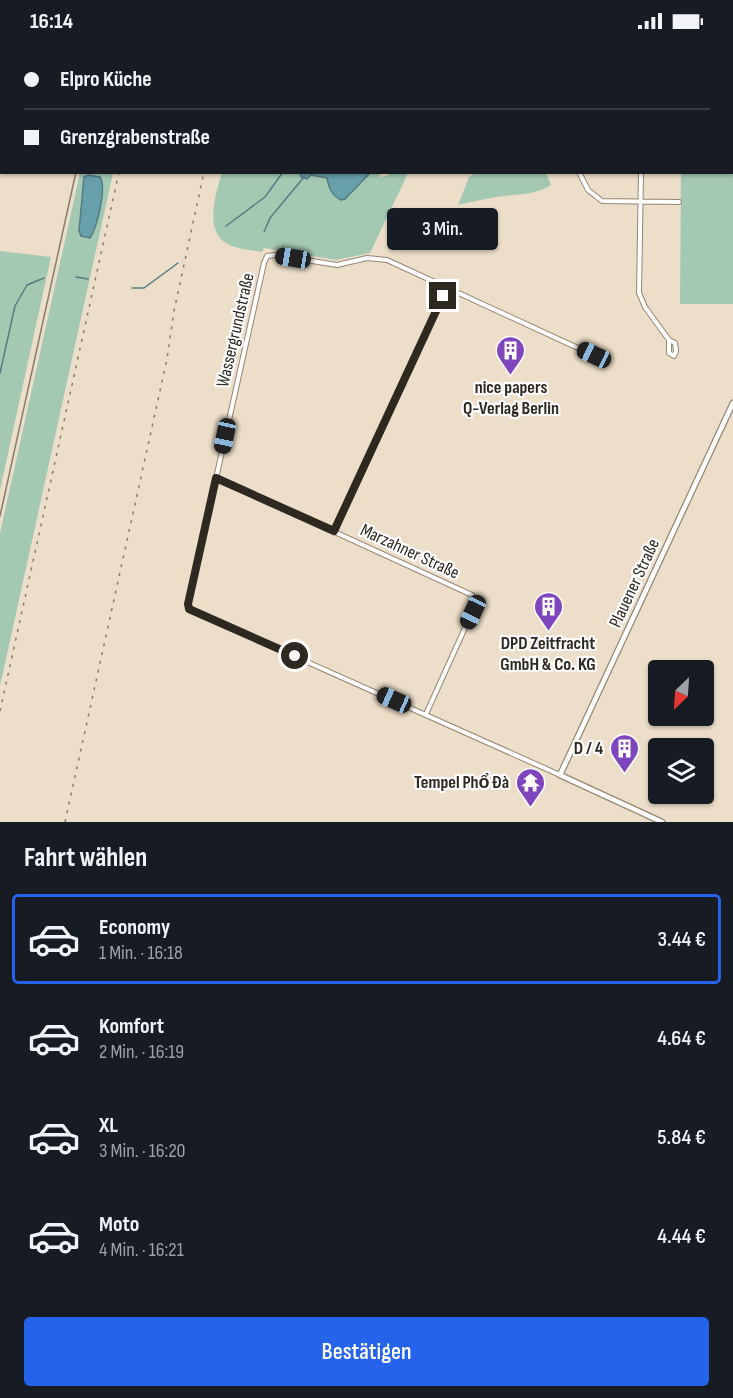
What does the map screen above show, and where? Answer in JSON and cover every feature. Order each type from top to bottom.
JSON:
[{"type":"street","points":[[580,174],[588,190],[600,200],[679,202]]},
{"type":"street","points":[[641,174],[640,297],[669,340]]},
{"type":"street","name":"Wassergrundstraße","points":[[216,478],[265,259],[270,254],[337,265],[367,258],[380,258],[447,288]]},
{"type":"street","points":[[334,531],[447,288],[594,355]]},
{"type":"street","name":"Plauener Straße","points":[[560,775],[733,403]]},
{"type":"street","points":[[216,478],[188,604],[189,609],[662,822]]},
{"type":"street","name":"Marzahner Straße","points":[[216,478],[469,593],[475,604],[473,612],[426,714]]},
{"type":"green space","points":[[80,174],[113,174],[0,686],[0,533]],"holes":[[[84,177],[95,222],[93,232],[79,231]]]},
{"type":"green space","points":[[222,174],[300,174],[301,177],[311,175],[327,178],[336,198],[353,190],[369,174],[380,174],[379,177],[388,174],[408,174],[370,253],[336,260],[264,248],[262,252],[226,243],[219,237],[213,220]]},
{"type":"green space","points":[[474,174],[546,174],[551,185],[531,193],[458,205],[469,177]]},
{"type":"green space","points":[[681,174],[733,174],[733,304],[680,304]]},
{"type":"green space","points":[[0,251],[51,257],[0,490]]},
{"type":"water","points":[[300,174],[369,174],[345,199],[341,200],[331,191],[327,178],[311,175],[307,179],[301,177]]},
{"type":"water","points":[[88,175],[100,177],[102,182],[102,198],[98,217],[90,238],[81,236],[79,231],[84,177]]},
{"type":"waterway","points":[[226,226],[265,197],[282,174]]},
{"type":"waterway","points":[[264,232],[270,218],[304,177]]},
{"type":"waterway","points":[[132,288],[144,288],[178,263]]},
{"type":"waterway","points":[[76,277],[88,279]]},
{"type":"waterway","points":[[0,373],[15,306],[27,285],[44,278]]},
{"type":"tram line","points":[[0,516],[76,174]]},
{"type":"railway","points":[[0,711],[119,174]]},
{"type":"railway","points":[[65,822],[167,359],[174,311],[204,174]]},
{"type":"place","name":"nice papers Q-Verlag Berlin","points":[[511,376]]},
{"type":"place","name":"DPD Zeitfracht GmbH & Co. KG","points":[[548,632]]},
{"type":"place","name":"D / 4","points":[[624,774]]},
{"type":"place","name":"Tempel Phổ Đà","points":[[530,808]]},
{"type":"route","points":[[295,656],[189,609],[188,604],[216,478],[334,531],[443,296]]}]
